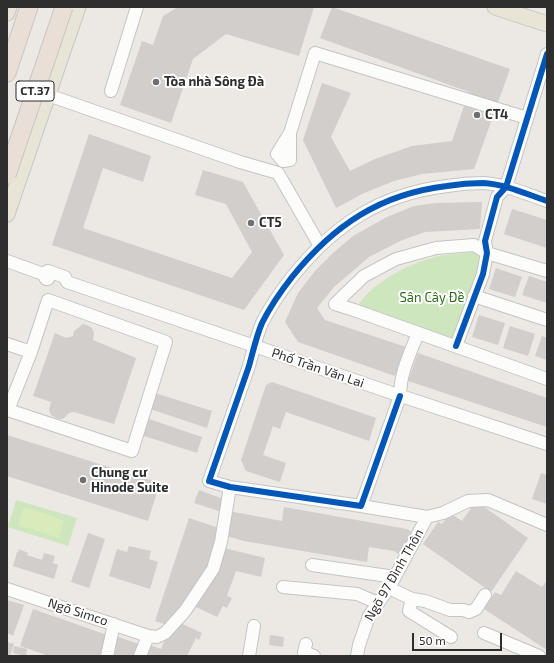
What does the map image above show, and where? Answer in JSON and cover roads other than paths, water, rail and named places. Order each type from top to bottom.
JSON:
[{"type":"highway","name":"CT.37","points":[[7,73],[29,7]]},
{"type":"highway","name":"CT.37","points":[[7,175],[76,8]]},
{"type":"main road","points":[[7,12],[9,7]]},
{"type":"main road","points":[[495,7],[547,24]]},
{"type":"main road","points":[[7,214],[76,8]]},
{"type":"main road","points":[[7,163],[23,168]]},
{"type":"street","points":[[111,91],[137,7]]},
{"type":"street","points":[[278,173],[283,161],[277,154],[290,133],[315,52],[527,118]]},
{"type":"street","points":[[456,346],[483,274],[487,253],[485,241],[492,212],[497,197],[506,187],[547,54]]},
{"type":"street","points":[[48,95],[240,162],[278,173],[320,246]]},
{"type":"street","points":[[547,201],[506,187],[484,183],[429,188],[412,192],[383,203],[361,215],[320,246],[296,273],[274,302],[262,323],[209,481],[230,487],[427,517],[443,513],[468,501],[488,500],[547,525]]},
{"type":"street","points":[[547,271],[487,253],[474,246],[436,248],[396,260],[364,276],[335,304],[547,379]]},
{"type":"street","name":"Phố Trần Văn Lai","points":[[7,261],[44,274],[46,279],[62,285],[67,282],[400,396],[547,444]]},
{"type":"street","points":[[474,296],[547,320]]},
{"type":"street","points":[[48,300],[166,342],[132,451],[8,410],[31,352],[48,300]]},
{"type":"street","points":[[361,506],[400,396],[402,374],[418,333]]},
{"type":"street","points":[[7,344],[31,352]]},
{"type":"street","points":[[140,656],[148,636],[157,637],[165,633],[185,611],[213,569],[221,542],[230,487]]},
{"type":"street","name":"Ngõ 97 Đình Thôn","points":[[356,656],[369,616],[392,583],[427,517]]},
{"type":"street","points":[[312,565],[392,583],[412,600],[425,601],[450,610],[463,610],[469,612],[476,609],[485,595]]},
{"type":"street","points":[[283,587],[357,594],[378,603]]},
{"type":"street","name":"Ngõ Simco","points":[[7,589],[148,636]]},
{"type":"street","points":[[412,600],[409,611],[451,637]]},
{"type":"street","points":[[107,656],[114,624]]},
{"type":"street","points":[[250,656],[254,626]]},
{"type":"street","points":[[484,633],[540,656]]},
{"type":"street","points":[[306,644],[304,652],[314,656]]},
{"type":"place","name":"Tòa nhà Sông Đà","points":[[156,82]]},
{"type":"place","name":"CT4","points":[[477,115]]},
{"type":"place","name":"CT5","points":[[251,223]]},
{"type":"place","name":"Chung cư Hinode Suite","points":[[83,480]]},
{"type":"park label","name":"Sân Cây Đề","points":[[432,298]]}]
